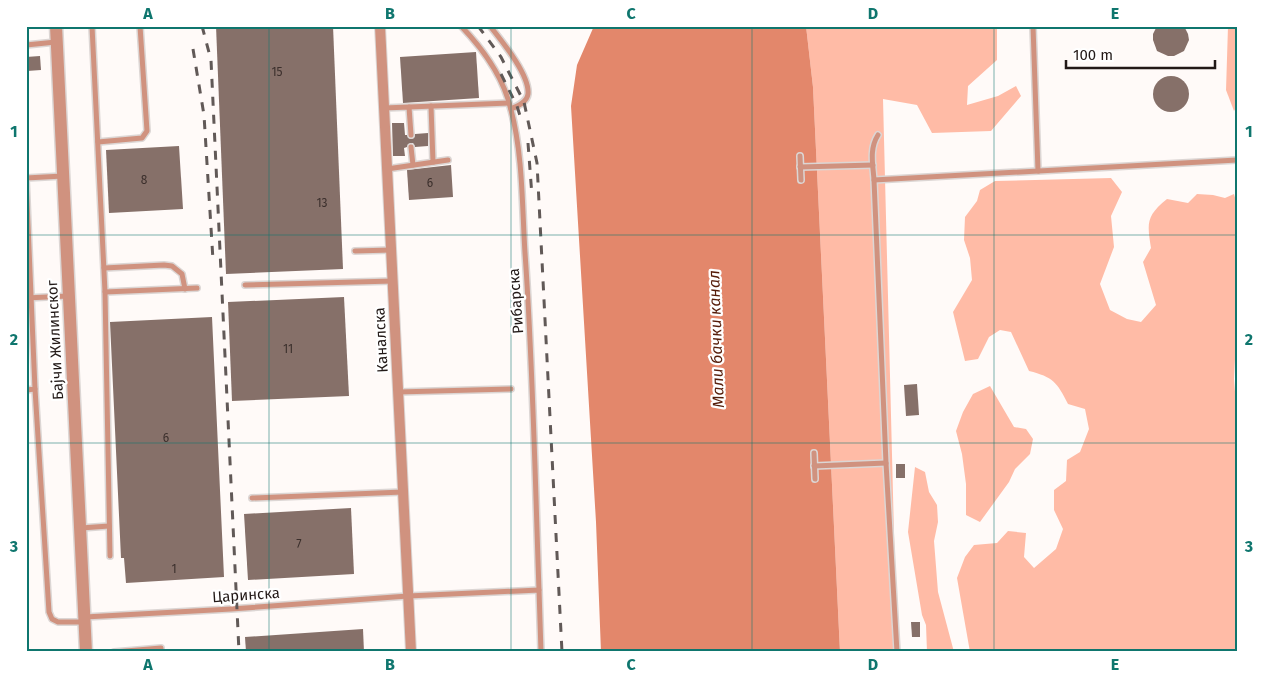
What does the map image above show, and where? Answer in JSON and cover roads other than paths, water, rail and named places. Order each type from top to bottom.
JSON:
[{"type":"street","name":"Бајчи Жилинског","points":[[56,26],[86,652]]},
{"type":"street","name":"Каналска","points":[[380,26],[411,652]]},
{"type":"lane","points":[[92,26],[105,292],[110,556]]},
{"type":"lane","points":[[98,142],[142,138],[147,131],[140,26]]},
{"type":"lane","name":"Рибарска","points":[[461,26],[476,42],[487,58],[510,106],[518,146],[531,336],[541,652]]},
{"type":"lane","points":[[384,108],[510,106],[524,102],[528,94],[518,66],[490,26]]},
{"type":"lane","points":[[1034,26],[1038,171]]},
{"type":"lane","points":[[26,45],[57,42]]},
{"type":"lane","points":[[431,106],[433,162]]},
{"type":"lane","points":[[409,107],[410,135]]},
{"type":"lane","points":[[878,136],[874,141],[872,149],[886,463],[897,652]]},
{"type":"lane","points":[[411,147],[414,165]]},
{"type":"lane","points":[[800,156],[801,180]]},
{"type":"lane","points":[[387,169],[448,160]]},
{"type":"lane","points":[[874,180],[1237,160]]},
{"type":"lane","points":[[800,167],[873,165]]},
{"type":"lane","points":[[26,390],[35,389],[34,346],[29,298],[26,178],[63,176]]},
{"type":"lane","points":[[355,251],[392,250]]},
{"type":"lane","points":[[104,268],[172,266],[182,274],[185,289]]},
{"type":"lane","points":[[245,285],[393,282]]},
{"type":"lane","points":[[105,292],[197,288]]},
{"type":"lane","points":[[29,298],[69,296]]},
{"type":"lane","points":[[26,347],[34,346]]},
{"type":"lane","name":"Царинска","points":[[35,389],[50,612],[52,619],[58,622],[408,596],[539,590]]},
{"type":"lane","points":[[398,392],[511,389]]},
{"type":"lane","points":[[814,453],[815,479]]},
{"type":"lane","points":[[814,466],[886,463]]},
{"type":"lane","points":[[252,498],[403,492]]},
{"type":"lane","points":[[80,528],[109,526]]},
{"type":"lane","points":[[114,652],[161,648],[161,652]]},
{"type":"water","name":"Мали бачки канал","points":[[594,26],[806,26],[813,87],[840,652],[601,652],[596,522],[571,106],[577,65]]},
{"type":"railway","points":[[202,26],[211,60],[239,652]]},
{"type":"railway","points":[[478,26],[501,57],[524,102],[537,163],[562,652]]},
{"type":"railway","points":[[193,49],[204,115],[213,260]]},
{"type":"railway","points":[[501,74],[517,106],[521,119]]},
{"type":"railway","points":[[528,143],[532,196]]}]
